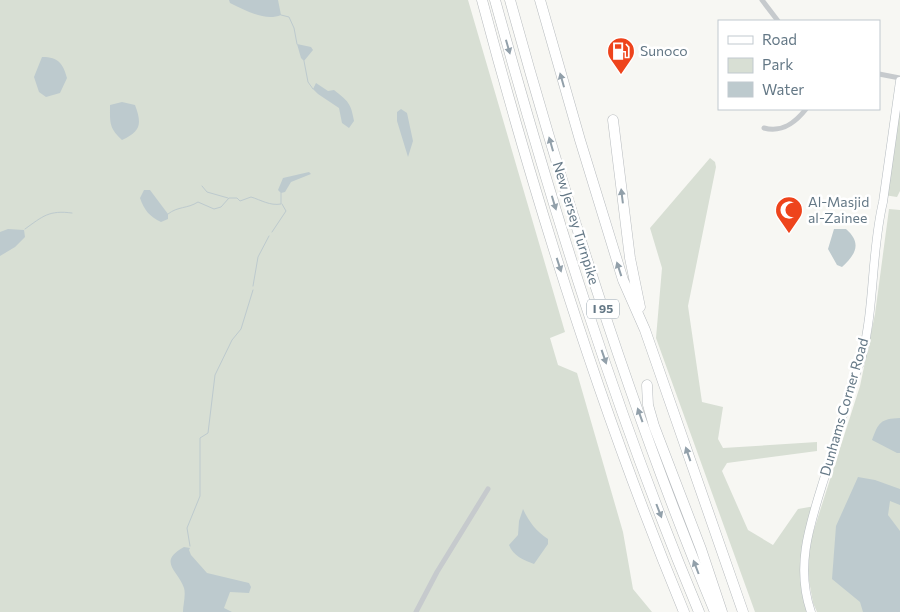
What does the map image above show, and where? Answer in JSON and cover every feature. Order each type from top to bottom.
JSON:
[{"type":"highway","name":"New Jersey Turnpike","points":[[482,0],[528,164],[572,304],[640,500],[684,612]]},
{"type":"highway","name":"New Jersey Turnpike","points":[[495,0],[538,150],[582,292],[652,494],[699,612]]},
{"type":"highway","name":"New Jersey Turnpike","points":[[510,0],[549,137],[596,288],[668,494],[715,612]]},
{"type":"highway","name":"New Jersey Turnpike","points":[[540,0],[606,228],[623,280],[645,330],[744,612]]},
{"type":"highway","points":[[613,120],[630,258],[645,330]]},
{"type":"highway","points":[[647,385],[648,405],[653,421],[722,612]]},
{"type":"street","points":[[762,0],[777,20]]},
{"type":"street","points":[[880,74],[900,80]]},
{"type":"street","name":"Dunhams Corner Road","points":[[811,612],[803,577],[805,545],[862,356],[870,313],[879,218],[883,202],[900,80]]},
{"type":"street","points":[[764,128],[771,130],[787,126],[805,110]]},
{"type":"street","points":[[416,612],[437,572],[488,489]]},
{"type":"green space","points":[[0,0],[468,0],[565,332],[550,338],[558,365],[577,373],[623,532],[633,589],[652,612],[0,612]]},
{"type":"green space","points":[[900,90],[900,191],[897,197],[884,195]]},
{"type":"green space","points":[[710,158],[715,162],[716,167],[688,306],[702,402],[723,407],[718,439],[723,448],[817,442],[817,451],[727,463],[722,471],[748,530],[773,545],[798,509],[815,506],[805,545],[811,612],[755,612],[656,338],[662,268],[650,228]]},
{"type":"green space","points":[[889,209],[900,210],[900,612],[817,612],[813,603],[808,575],[809,545],[860,386],[875,314]]},
{"type":"water","points":[[229,0],[278,0],[281,15],[268,17],[255,14],[230,3]]},
{"type":"water","points":[[297,44],[311,47],[313,50],[304,61],[301,58]]},
{"type":"water","points":[[42,57],[53,58],[64,69],[67,78],[60,93],[46,97],[39,92],[34,77]]},
{"type":"water","points":[[316,83],[328,91],[334,90],[348,103],[352,110],[354,121],[349,128],[342,123],[339,108],[313,89]]},
{"type":"water","points":[[122,102],[135,105],[139,122],[136,130],[122,140],[112,128],[110,105]]},
{"type":"water","points":[[401,109],[407,113],[413,141],[408,157],[397,121],[397,112]]},
{"type":"water","points":[[309,172],[311,174],[291,182],[285,192],[281,193],[278,190],[283,178]]},
{"type":"water","points":[[144,190],[150,190],[168,214],[168,219],[161,222],[148,213],[140,198]]},
{"type":"water","points":[[8,229],[24,230],[25,237],[15,247],[0,256],[0,232]]},
{"type":"water","points":[[834,229],[846,229],[854,239],[854,253],[842,267],[837,265],[828,249]]},
{"type":"water","points":[[900,418],[900,453],[872,440],[881,423],[888,419]]},
{"type":"water","points":[[858,477],[875,480],[900,489],[900,505],[890,501],[888,515],[900,531],[900,612],[863,612],[860,602],[832,579],[836,526]]},
{"type":"water","points":[[523,509],[533,526],[548,539],[548,544],[534,564],[516,555],[509,545],[518,535],[519,521]]},
{"type":"water","points":[[184,547],[190,548],[191,555],[207,573],[249,583],[251,587],[249,593],[230,592],[224,608],[232,612],[183,612],[184,588],[171,562],[176,552]]},
{"type":"waterway","points":[[281,15],[289,17],[294,28],[297,44]]},
{"type":"waterway","points":[[304,61],[308,82],[313,89]]},
{"type":"waterway","points":[[202,186],[207,192],[228,198]]},
{"type":"waterway","points":[[168,214],[198,202],[214,209],[221,207],[229,198],[237,198],[240,201],[251,197],[269,203],[281,204],[281,193]]},
{"type":"waterway","points":[[272,232],[286,211],[282,204]]},
{"type":"waterway","points":[[25,229],[52,213],[72,213]]},
{"type":"waterway","points":[[253,286],[258,257],[269,236]]},
{"type":"waterway","points":[[190,546],[187,528],[200,496],[200,438],[208,433],[215,375],[232,340],[241,329],[253,290]]},
{"type":"place","name":"Sunoco","points":[[621,75]]},
{"type":"place","name":"Al-Masjid al-Zainee","points":[[789,234]]}]
